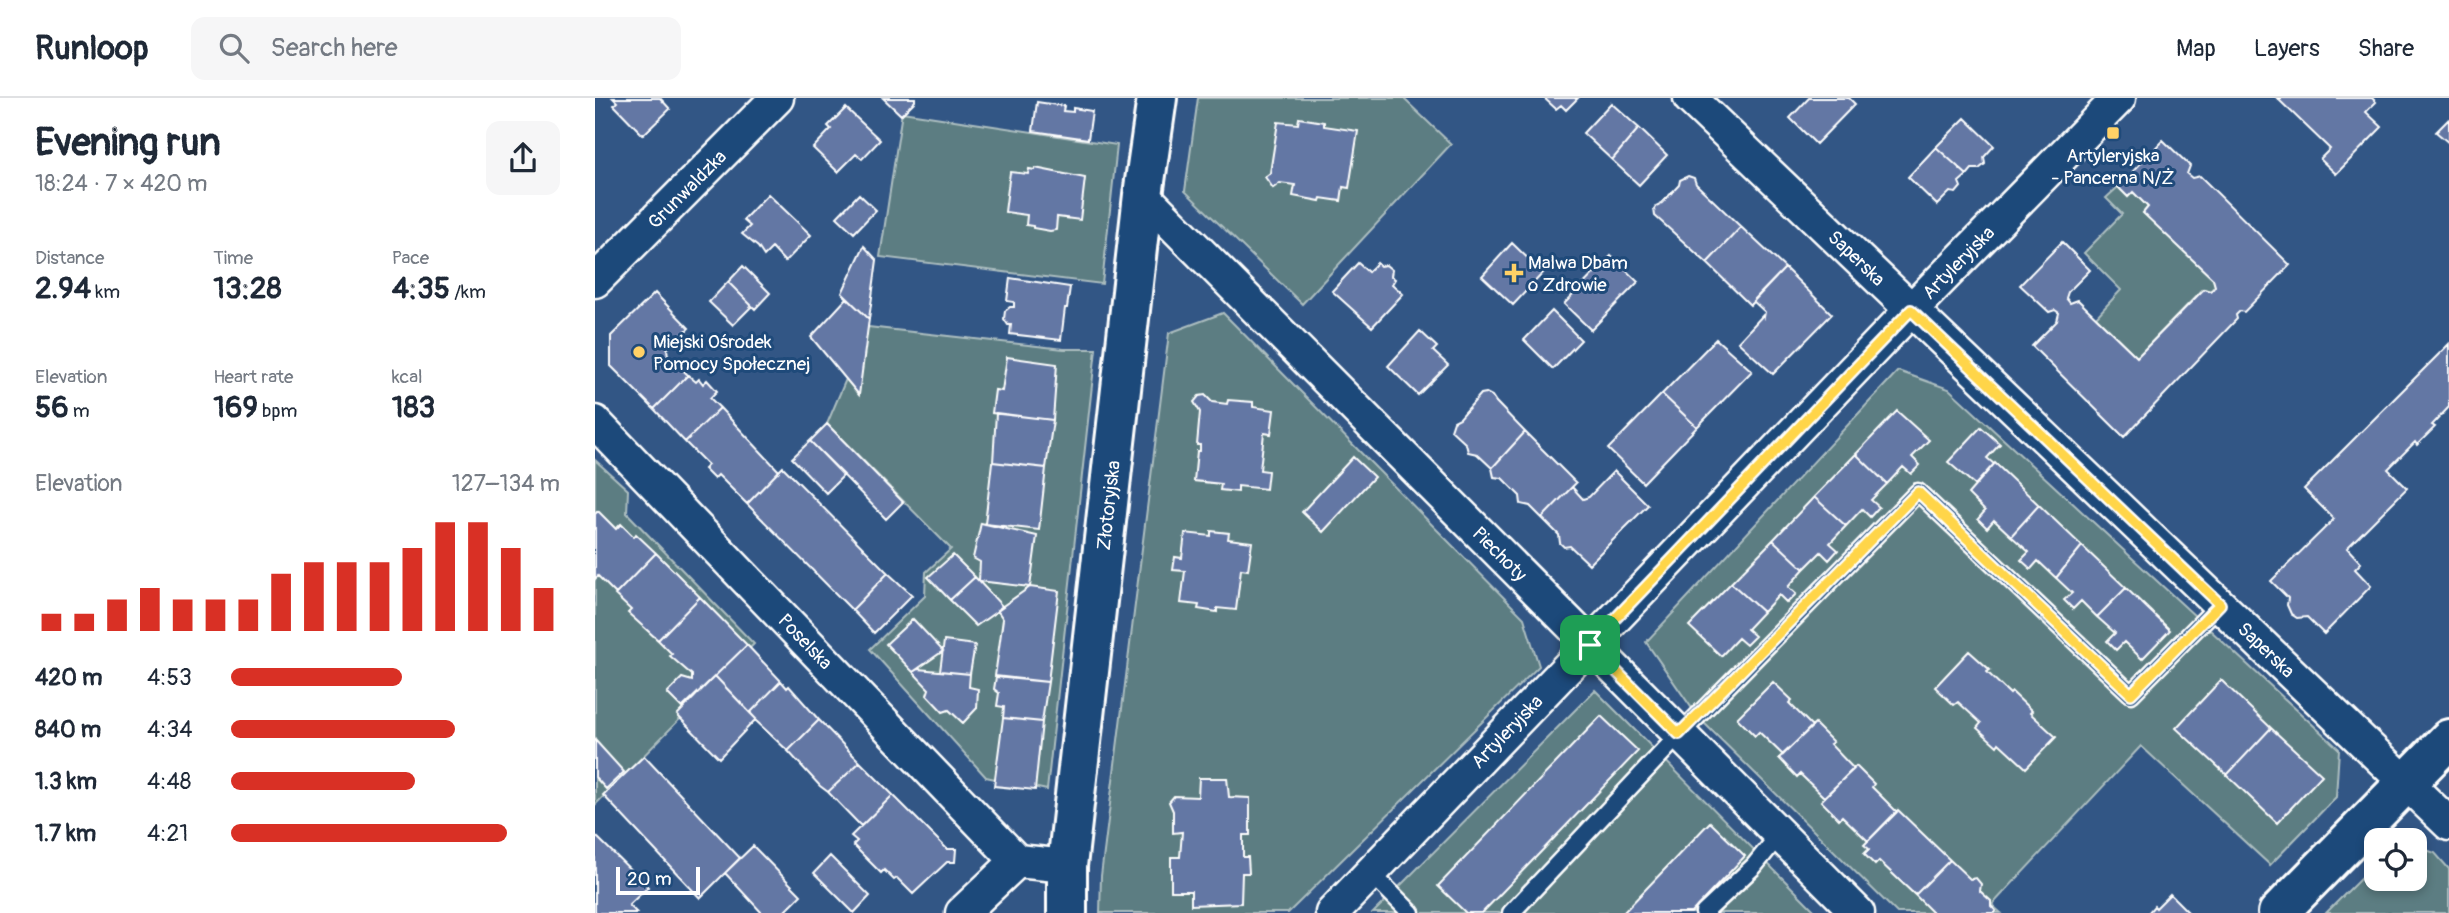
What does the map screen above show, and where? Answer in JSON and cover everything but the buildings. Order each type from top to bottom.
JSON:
[{"type":"street","name":"Grunwaldzka","points":[[595,281],[777,98]]},
{"type":"street","name":"Złotoryjska","points":[[1067,913],[1067,866],[1143,195],[1157,98]]},
{"type":"street","name":"Saperska","points":[[1690,98],[2449,824]]},
{"type":"street","name":"Artyleryjska","points":[[1332,913],[1911,310],[2119,98]]},
{"type":"street","name":"Piechoty","points":[[1143,195],[1858,913]]},
{"type":"street","name":"Poselska","points":[[595,422],[1017,861]]},
{"type":"street","points":[[2277,913],[2449,740]]},
{"type":"street","points":[[962,913],[1017,861],[1067,866]]},
{"type":"lane","points":[[1511,913],[1679,734],[1918,492],[2131,694],[2220,604]]},
{"type":"lane","points":[[1704,913],[1754,866],[1779,835]]},
{"type":"lane","points":[[1370,873],[1411,913]]},
{"type":"green space","points":[[1198,98],[1403,98],[1451,144],[1302,304],[1185,191]]},
{"type":"green space","points":[[902,112],[1117,145],[1102,284],[880,257]]},
{"type":"green space","points":[[2118,187],[2128,197],[2133,192],[2148,207],[2143,213],[2213,279],[2215,286],[2210,291],[2203,289],[2137,357],[2096,317],[2121,290],[2084,253],[2122,214],[2106,198]]},
{"type":"green space","points":[[1223,313],[1524,618],[1539,666],[1288,913],[1100,913],[1101,876],[1169,333]]},
{"type":"green space","points":[[868,327],[1064,349],[1096,349],[1047,790],[986,777],[870,649],[925,596],[926,572],[951,549],[827,424]]},
{"type":"green space","points":[[1898,371],[1949,389],[2339,749],[2336,797],[2270,865],[2141,746],[1992,905],[2001,913],[1897,913],[1698,717],[1646,642]]},
{"type":"green space","points":[[595,460],[628,490],[627,513],[754,644],[595,805]]},
{"type":"green space","points":[[1595,690],[1817,913],[1373,913]]},
{"type":"green space","points":[[2427,850],[2435,853],[2449,869],[2449,913],[2326,913],[2364,875],[2364,891],[2427,891]]},
{"type":"place","name":"Artyleryjska - Pancerna N/Ż","points":[[2113,133]]},
{"type":"place","name":"Malwa Dbam o Zdrowie","points":[[1514,273]]},
{"type":"place","name":"Miejski Ośrodek Pomocy Społecznej","points":[[639,352]]},
{"type":"route","points":[[1911,310],[2220,604],[2131,694],[1918,492],[1679,734],[1590,645],[1911,310]]}]
